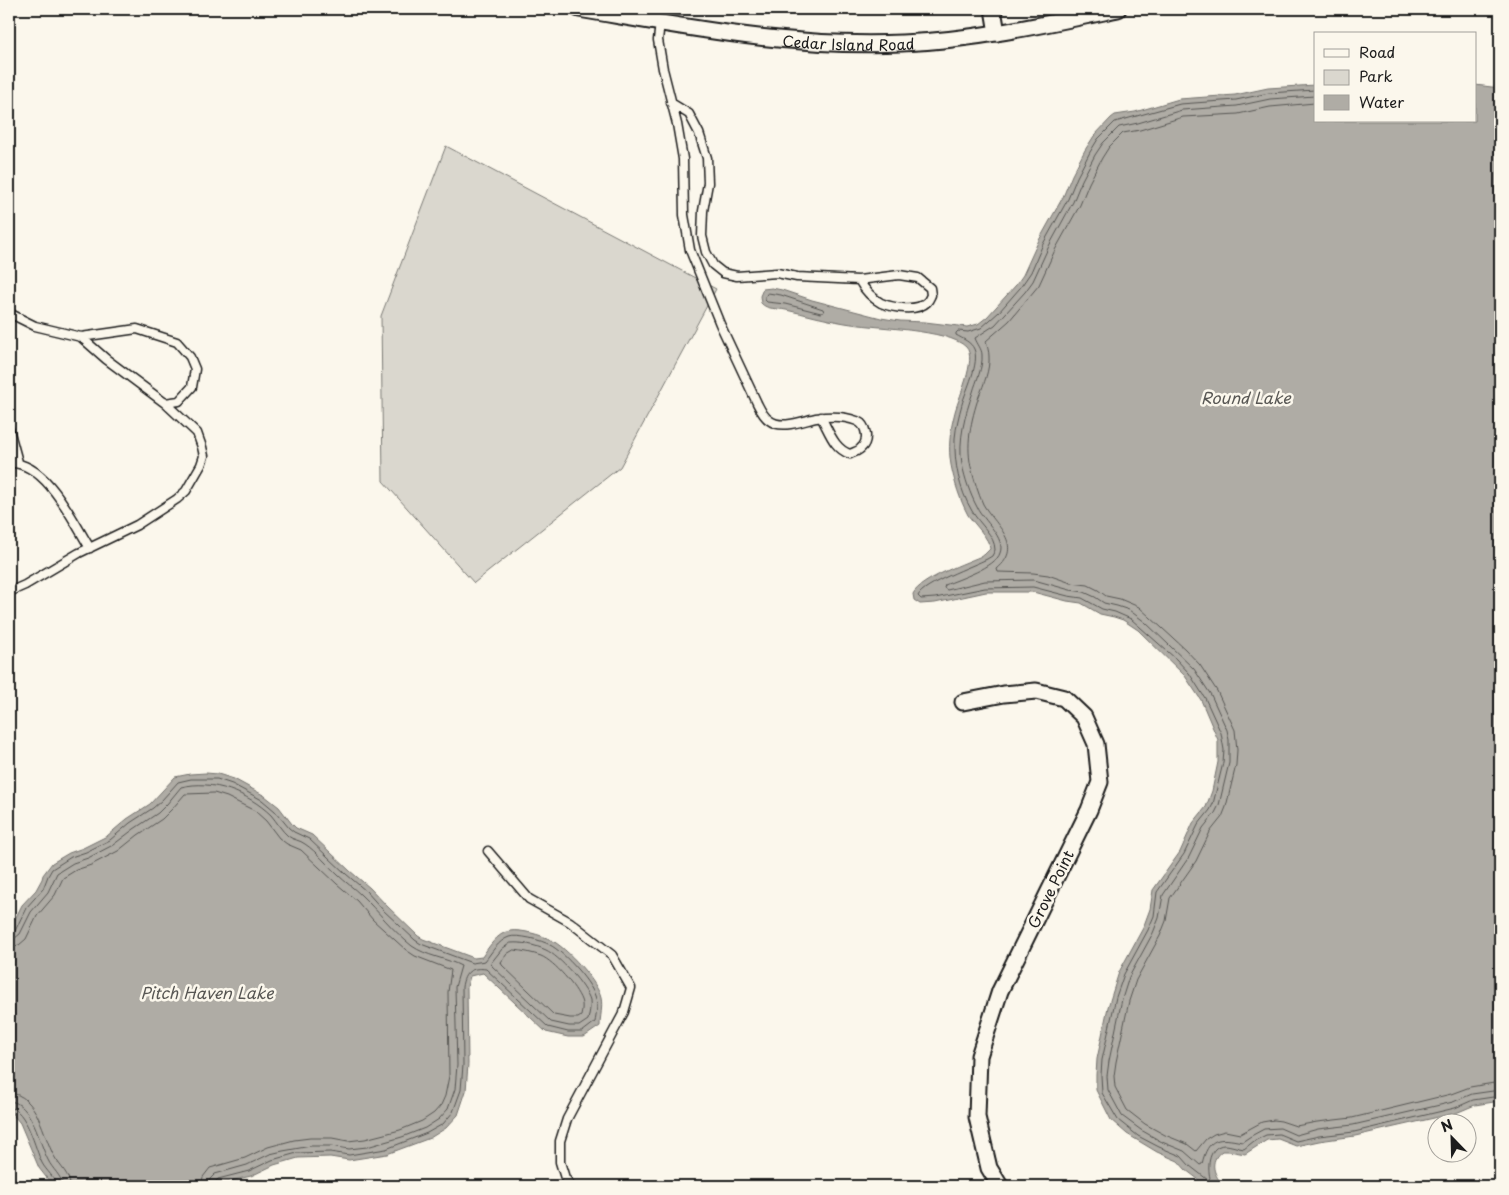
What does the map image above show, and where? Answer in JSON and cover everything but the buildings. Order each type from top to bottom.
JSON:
[{"type":"street","name":"Cedar Island Road","points":[[579,9],[758,38],[824,44],[904,43],[945,40],[997,33],[1118,9]]},
{"type":"street","points":[[993,9],[997,33]]},
{"type":"street","name":"Grove Point","points":[[963,702],[1036,690],[1064,698],[1084,717],[1096,744],[1100,782],[1089,810],[1000,991],[979,1056],[977,1117],[989,1168],[1000,1186]]},
{"type":"lane","points":[[660,23],[658,40],[663,69],[681,143],[684,215],[690,250],[720,324],[766,418],[777,425],[786,425],[821,417],[849,418],[863,425],[866,433],[862,448],[850,454],[840,449],[834,442],[821,417]]},
{"type":"lane","points":[[672,103],[689,114],[707,158],[708,183],[702,236],[706,252],[713,266],[723,273],[737,276],[777,273],[797,277],[859,280],[899,275],[918,278],[930,288],[932,295],[927,302],[915,308],[898,307],[880,302],[865,290],[859,280]]},
{"type":"lane","points":[[9,314],[35,326],[81,337],[137,329],[178,342],[190,357],[195,370],[192,387],[179,401],[165,403]]},
{"type":"lane","points":[[9,592],[137,525],[177,499],[186,491],[204,456],[197,433],[165,403],[106,359],[81,337]]},
{"type":"lane","points":[[9,429],[18,462]]},
{"type":"lane","points":[[9,463],[18,462],[43,476],[58,496],[90,548]]},
{"type":"lane","points":[[488,851],[529,899],[570,922],[612,954],[631,988],[624,1012],[566,1119],[560,1141],[560,1162],[570,1186]]},
{"type":"green space","points":[[446,146],[716,289],[620,467],[474,583],[383,481],[381,316]]},
{"type":"water","name":"Round Lake","points":[[1314,85],[1314,122],[1476,122],[1476,85],[1500,88],[1500,1101],[1475,1105],[1458,1112],[1426,1112],[1426,1120],[1355,1136],[1296,1146],[1278,1139],[1267,1140],[1245,1154],[1222,1151],[1215,1159],[1214,1168],[1215,1173],[1224,1186],[1207,1186],[1186,1170],[1178,1161],[1157,1152],[1127,1134],[1111,1120],[1096,1090],[1097,1059],[1108,1007],[1119,972],[1143,928],[1150,909],[1153,890],[1180,852],[1193,823],[1206,807],[1212,791],[1218,762],[1218,740],[1201,700],[1185,676],[1138,630],[1123,620],[1100,614],[1081,603],[1033,592],[986,592],[935,603],[920,604],[914,600],[913,594],[917,588],[934,577],[984,555],[990,549],[987,541],[968,515],[962,503],[950,459],[951,428],[970,361],[966,347],[944,336],[845,323],[769,308],[761,303],[760,296],[763,289],[772,288],[881,318],[967,327],[978,324],[987,317],[1023,275],[1085,150],[1094,136],[1111,118],[1115,115],[1135,112],[1179,99],[1235,95],[1268,88]]},
{"type":"water","name":"Pitch Haven Lake","points":[[206,773],[218,774],[234,779],[265,796],[279,807],[296,828],[312,835],[423,939],[474,958],[482,957],[497,938],[510,931],[537,934],[557,944],[588,974],[599,991],[602,1004],[600,1026],[584,1037],[568,1037],[546,1032],[483,973],[470,976],[467,987],[468,1064],[466,1091],[458,1115],[446,1128],[430,1138],[387,1154],[349,1160],[330,1157],[298,1158],[274,1165],[251,1176],[216,1186],[53,1186],[39,1168],[20,1123],[9,1110],[9,932],[22,905],[36,890],[43,875],[52,863],[107,836],[127,819],[150,804],[175,777]]}]
